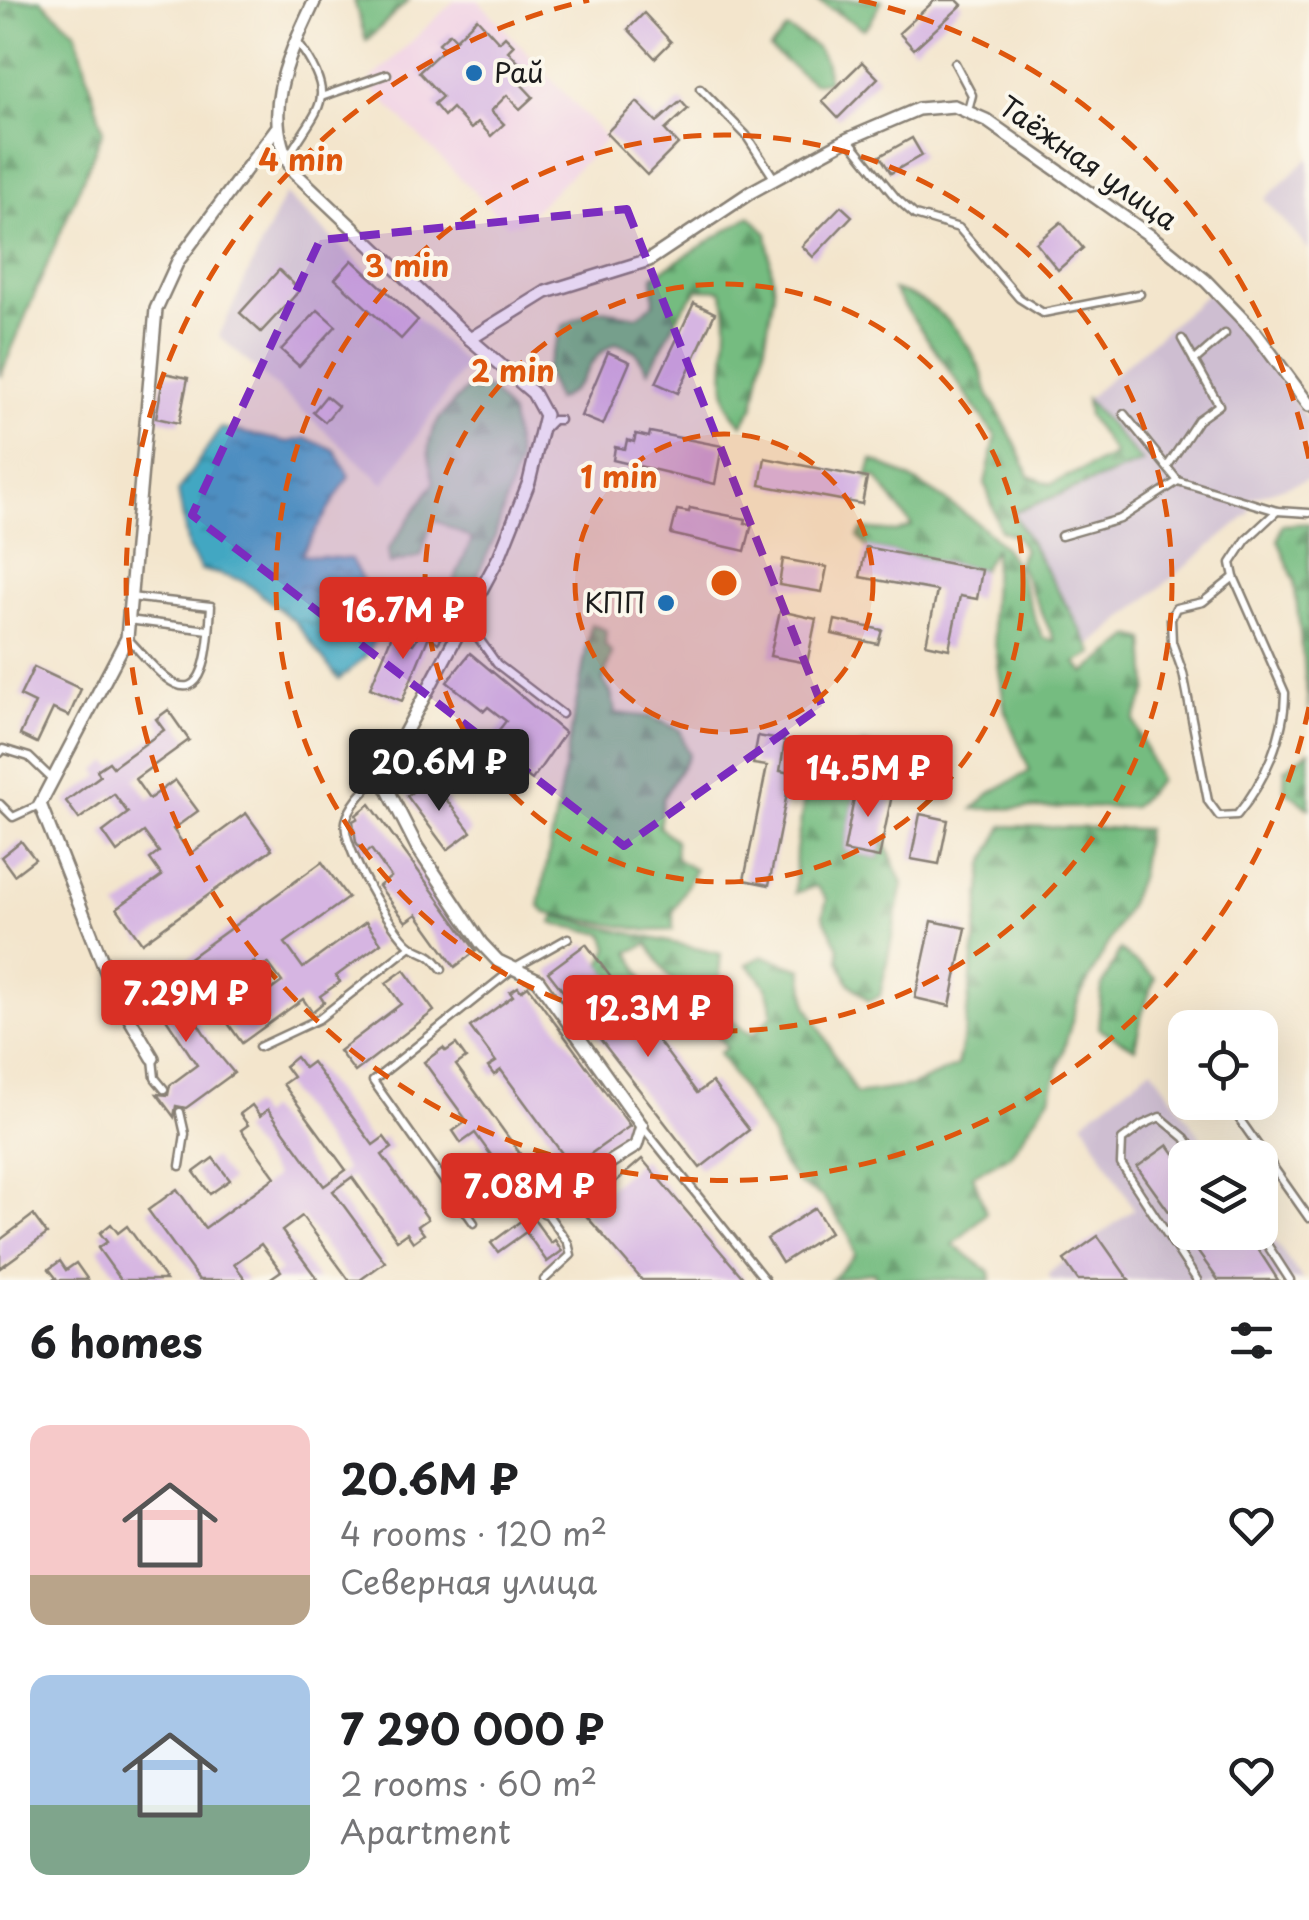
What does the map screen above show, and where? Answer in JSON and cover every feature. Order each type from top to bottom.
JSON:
[{"type":"street","points":[[315,0],[296,40],[278,103],[276,130],[286,160],[294,172],[470,339],[533,392],[543,408],[544,428],[500,555],[385,770],[386,786],[416,848],[481,943],[498,961],[538,980],[642,1126],[636,1146],[591,1174],[545,1211]]},
{"type":"street","name":"Таёжная улица","points":[[470,339],[546,292],[649,260],[774,178],[848,139],[918,110],[939,106],[968,110],[1138,228],[1206,281],[1255,332],[1309,405]]},
{"type":"street","points":[[153,1058],[115,994],[40,804],[127,638],[156,309],[178,261],[276,130]]},
{"type":"lane","points":[[286,160],[318,115],[321,97],[310,60],[296,40]]},
{"type":"lane","points":[[955,63],[972,95],[968,110]]},
{"type":"lane","points":[[321,97],[387,74]]},
{"type":"lane","points":[[700,88],[746,135],[774,178]]},
{"type":"lane","points":[[848,139],[915,215],[958,228],[1019,298],[1043,312],[1140,294]]},
{"type":"lane","points":[[1194,361],[1225,334]]},
{"type":"lane","points":[[1166,467],[1198,420],[1219,404],[1182,339]]},
{"type":"lane","points":[[1124,414],[1178,481],[1277,511],[1309,513]]},
{"type":"lane","points":[[544,428],[549,422],[560,420]]},
{"type":"lane","points":[[1061,536],[1120,519],[1178,481]]},
{"type":"lane","points":[[1234,577],[1203,602],[1176,608],[1170,619],[1208,801],[1218,816],[1226,818],[1237,816],[1260,782],[1285,708],[1285,692],[1231,563],[1277,511]]},
{"type":"lane","points":[[127,638],[167,679],[178,685],[198,678],[206,667],[211,606],[130,597]]},
{"type":"lane","points":[[128,620],[209,630]]},
{"type":"lane","points":[[466,622],[497,664],[562,714]]},
{"type":"lane","points":[[0,753],[3,750],[30,756],[52,780]]},
{"type":"lane","points":[[385,770],[355,802],[344,834],[372,892],[411,946],[430,952],[442,968]]},
{"type":"lane","points":[[0,804],[13,817],[40,804]]},
{"type":"lane","points":[[474,1224],[372,1081],[512,969],[568,938]]},
{"type":"lane","points":[[259,1047],[318,1018],[411,946]]},
{"type":"lane","points":[[153,1058],[155,1078],[164,1089]]},
{"type":"lane","points":[[180,1112],[185,1134],[180,1166]]},
{"type":"lane","points":[[1168,1236],[1121,1164],[1122,1140],[1160,1116],[1186,1140]]},
{"type":"lane","points":[[1240,1120],[1309,1218]]},
{"type":"lane","points":[[642,1126],[765,1280]]},
{"type":"lane","points":[[544,1280],[570,1254],[568,1244],[545,1211]]},
{"type":"lane","points":[[1177,1250],[1197,1280]]},
{"type":"lane","points":[[1271,1250],[1290,1280]]},
{"type":"highlighted area","points":[[627,209],[822,706],[624,846],[192,515],[320,240]]},
{"type":"shaded area","points":[[455,0],[478,0],[607,139],[521,223],[507,225],[367,84]]},
{"type":"shaded area","points":[[1309,158],[1309,250],[1265,199]]},
{"type":"shaded area","points":[[285,194],[466,364],[384,484],[219,336]]},
{"type":"shaded area","points":[[1208,293],[1265,358],[1309,422],[1309,479],[1252,498],[1249,514],[1090,646],[1013,513],[1141,462],[1086,399]]},
{"type":"shaded area","points":[[1152,1068],[1168,1091],[1168,1120],[1189,1120],[1203,1140],[1168,1140],[1168,1250],[1278,1250],[1278,1246],[1303,1280],[1051,1280],[1047,1274],[1134,1209],[1083,1121]]},
{"type":"green space","points":[[0,0],[41,0],[76,32],[103,131],[0,377]]},
{"type":"green space","points":[[354,0],[409,0],[366,41]]},
{"type":"green space","points":[[816,0],[882,0],[864,29]]},
{"type":"green space","points":[[787,29],[822,54],[828,81],[813,83],[770,49]]},
{"type":"green space","points":[[750,216],[767,233],[774,293],[754,406],[742,425],[729,407],[725,391],[727,318],[721,290],[698,289],[681,311],[649,371],[635,351],[617,343],[598,356],[575,387],[556,400],[545,370],[563,326],[596,309],[638,316],[654,303],[653,276]]},
{"type":"green space","points":[[893,290],[935,309],[957,330],[981,371],[989,397],[1029,476],[1051,484],[1115,455],[1088,415],[1086,399],[1142,462],[1013,513],[1094,653],[1076,663],[1085,673],[1132,636],[1145,640],[1148,689],[1134,720],[1159,781],[1133,807],[973,809],[990,793],[1030,771],[1005,711],[991,615],[995,547],[982,570],[866,547],[858,536],[863,529],[896,532],[912,526],[876,477],[867,478],[872,460],[948,502],[1001,545],[1016,567],[1043,638],[1055,641],[1018,563],[1024,549],[1016,536],[1000,530],[985,483],[996,437]]},
{"type":"green space","points":[[470,385],[490,389],[511,415],[518,463],[494,539],[468,596],[451,588],[472,539],[433,519],[421,556],[390,564],[388,550],[434,483],[429,451],[434,428]]},
{"type":"green space","points":[[1309,523],[1309,710],[1294,580],[1278,540],[1282,525]]},
{"type":"green space","points":[[591,624],[606,630],[605,645],[612,653],[603,681],[616,713],[651,717],[680,730],[689,755],[663,798],[659,827],[675,840],[676,859],[695,870],[673,912],[673,930],[649,931],[546,913],[539,906]]},
{"type":"green space","points":[[864,745],[891,748],[882,783],[885,789],[857,784],[844,851],[879,858],[883,838],[903,884],[880,996],[869,1001],[849,983],[839,961],[839,948],[823,916],[827,899],[816,886],[795,893],[796,850],[809,769]]},
{"type":"green space","points":[[1309,751],[1309,808],[1284,790],[1285,769]]},
{"type":"green space","points":[[1003,826],[1146,829],[1140,876],[1078,1000],[1050,1097],[1010,1155],[973,1175],[986,1213],[953,1245],[990,1272],[991,1280],[876,1280],[874,1272],[831,1280],[855,1255],[849,1235],[823,1197],[800,1185],[779,1160],[772,1136],[719,1053],[727,1048],[648,944],[629,952],[643,978],[625,996],[601,965],[609,948],[604,934],[552,923],[555,916],[721,954],[720,978],[727,1017],[754,1034],[772,1015],[772,1007],[766,986],[747,964],[763,956],[802,969],[807,1005],[856,1094],[912,1086],[957,1066],[965,1030],[984,864]]},
{"type":"green space","points":[[1120,950],[1155,978],[1135,1048],[1098,1028],[1102,986]]},
{"type":"water","points":[[221,428],[288,442],[306,438],[335,450],[349,476],[301,555],[351,559],[372,604],[374,640],[359,663],[339,680],[295,622],[244,581],[201,570],[188,548],[178,491]]},
{"type":"building","points":[[935,0],[957,0],[962,5],[914,49],[899,33]]},
{"type":"building","points":[[644,13],[671,42],[655,58],[628,29]]},
{"type":"building","name":"Рай","points":[[477,18],[499,42],[505,36],[514,45],[508,51],[529,74],[520,83],[533,97],[520,109],[507,95],[491,111],[504,124],[491,136],[478,122],[471,129],[452,108],[444,116],[434,104],[442,97],[419,72],[444,49],[439,43],[450,33],[456,39]]},
{"type":"building","points":[[862,62],[878,78],[838,118],[822,101]]},
{"type":"building","points":[[681,101],[688,109],[665,130],[678,144],[647,175],[606,133],[637,102],[657,122]]},
{"type":"building","points":[[912,138],[922,155],[891,173],[880,156]]},
{"type":"building","points":[[841,206],[852,216],[813,257],[802,246]]},
{"type":"building","points":[[1061,222],[1083,248],[1058,270],[1036,243]]},
{"type":"building","points":[[352,260],[418,320],[401,339],[335,279]]},
{"type":"building","points":[[279,270],[300,290],[261,332],[240,313]]},
{"type":"building","points":[[694,303],[715,313],[678,393],[656,383]]},
{"type":"building","points":[[318,310],[336,326],[299,366],[281,350]]},
{"type":"building","points":[[608,352],[630,362],[603,425],[581,416]]},
{"type":"building","points":[[164,373],[188,378],[179,423],[156,418]]},
{"type":"building","points":[[326,396],[338,406],[325,422],[313,412]]},
{"type":"building","points":[[650,432],[722,446],[715,484],[613,460],[615,447],[625,449],[627,440],[634,442],[636,434],[649,437]]},
{"type":"building","points":[[765,458],[867,478],[862,504],[760,485]]},
{"type":"building","points":[[690,508],[746,519],[745,523],[752,524],[745,551],[671,534],[677,510],[689,512]]},
{"type":"building","points":[[866,547],[982,570],[977,599],[960,596],[949,649],[926,644],[937,591],[860,577]]},
{"type":"building","points":[[783,559],[827,567],[822,592],[779,585]]},
{"type":"building","points":[[780,611],[816,619],[807,663],[770,656]]},
{"type":"building","points":[[433,616],[437,618],[434,624],[446,632],[438,643],[429,636],[402,701],[370,688],[392,635],[413,644]]},
{"type":"building","points":[[835,620],[882,630],[878,644],[832,634]]},
{"type":"building","points":[[470,653],[565,733],[532,780],[515,767],[520,761],[495,735],[506,721],[488,707],[484,711],[447,682]]},
{"type":"building","points":[[34,667],[81,689],[69,716],[53,709],[37,743],[20,735],[35,703],[20,696]]},
{"type":"building","points":[[168,710],[189,740],[135,779],[149,799],[175,780],[198,811],[173,829],[190,854],[246,813],[272,849],[142,943],[117,908],[162,876],[150,859],[159,852],[144,832],[117,852],[103,832],[128,813],[114,794],[79,819],[66,801],[100,776],[97,770],[109,762],[113,767],[164,730],[156,719]]},
{"type":"building","points":[[758,736],[785,741],[780,771],[791,773],[769,885],[744,880],[767,766],[753,764]]},
{"type":"building","points":[[430,778],[471,832],[447,850],[407,796]]},
{"type":"building","points":[[857,783],[893,790],[879,858],[844,851]]},
{"type":"building","points":[[370,804],[476,951],[455,967],[417,914],[406,922],[379,886],[391,877],[371,849],[364,854],[356,842],[353,821]]},
{"type":"building","points":[[920,814],[948,820],[939,864],[911,859]]},
{"type":"building","points":[[21,841],[35,859],[14,875],[1,857]]},
{"type":"building","points":[[322,862],[348,898],[285,943],[303,968],[366,922],[381,943],[336,976],[340,982],[320,996],[324,1002],[312,1012],[303,999],[242,1043],[227,1022],[282,982],[268,963],[259,969],[254,962],[209,995],[184,962]]},
{"type":"building","points":[[932,921],[966,928],[950,1006],[915,998]]},
{"type":"building","points":[[586,944],[697,1093],[712,1082],[749,1130],[700,1168],[548,972]]},
{"type":"building","points":[[159,965],[234,1073],[186,1108],[176,1106],[174,1117],[157,1094],[168,1095],[170,1085],[197,1065],[139,978]]},
{"type":"building","points":[[404,970],[434,1011],[355,1072],[339,1051],[401,1004],[386,983]]},
{"type":"building","points":[[528,986],[630,1126],[572,1167],[501,1070],[494,1075],[488,1067],[496,1062],[470,1027],[513,996],[510,992]]},
{"type":"building","points":[[456,1044],[466,1058],[456,1065],[529,1166],[540,1158],[551,1174],[540,1181],[545,1188],[525,1202],[475,1133],[461,1143],[453,1131],[467,1121],[424,1062]]},
{"type":"building","points":[[296,1057],[304,1068],[312,1062],[373,1145],[384,1137],[392,1148],[382,1155],[428,1219],[418,1226],[424,1234],[413,1242],[407,1233],[397,1240],[352,1177],[333,1191],[385,1262],[360,1280],[349,1280],[302,1216],[282,1231],[318,1280],[268,1280],[281,1271],[261,1244],[234,1264],[246,1280],[199,1280],[148,1210],[177,1189],[205,1228],[275,1177],[241,1130],[248,1125],[240,1114],[252,1105],[260,1116],[268,1109],[324,1186],[346,1170],[283,1084],[293,1077],[285,1066]]},
{"type":"building","points":[[1168,1145],[1168,1210],[1137,1167]]},
{"type":"building","points":[[213,1158],[230,1180],[210,1194],[194,1172]]},
{"type":"building","points":[[642,1159],[745,1280],[642,1280],[582,1211]]},
{"type":"building","points":[[815,1208],[830,1232],[782,1263],[767,1239]]},
{"type":"building","points":[[530,1214],[551,1243],[555,1240],[562,1251],[547,1262],[526,1232],[498,1252],[491,1243]]},
{"type":"building","points":[[33,1215],[47,1234],[0,1268],[0,1240]]},
{"type":"building","points":[[111,1224],[118,1233],[127,1226],[166,1280],[121,1280],[98,1248],[107,1242],[100,1233]]},
{"type":"building","points":[[1098,1236],[1129,1280],[1078,1280],[1064,1260]]},
{"type":"building","points":[[1196,1250],[1259,1250],[1278,1280],[1218,1280]]},
{"type":"building","points":[[60,1261],[66,1270],[76,1263],[88,1280],[53,1280],[56,1278],[49,1269]]},
{"type":"place","name":"Рай","points":[[474,73]]},
{"type":"place","name":"КПП","points":[[666,603]]}]
